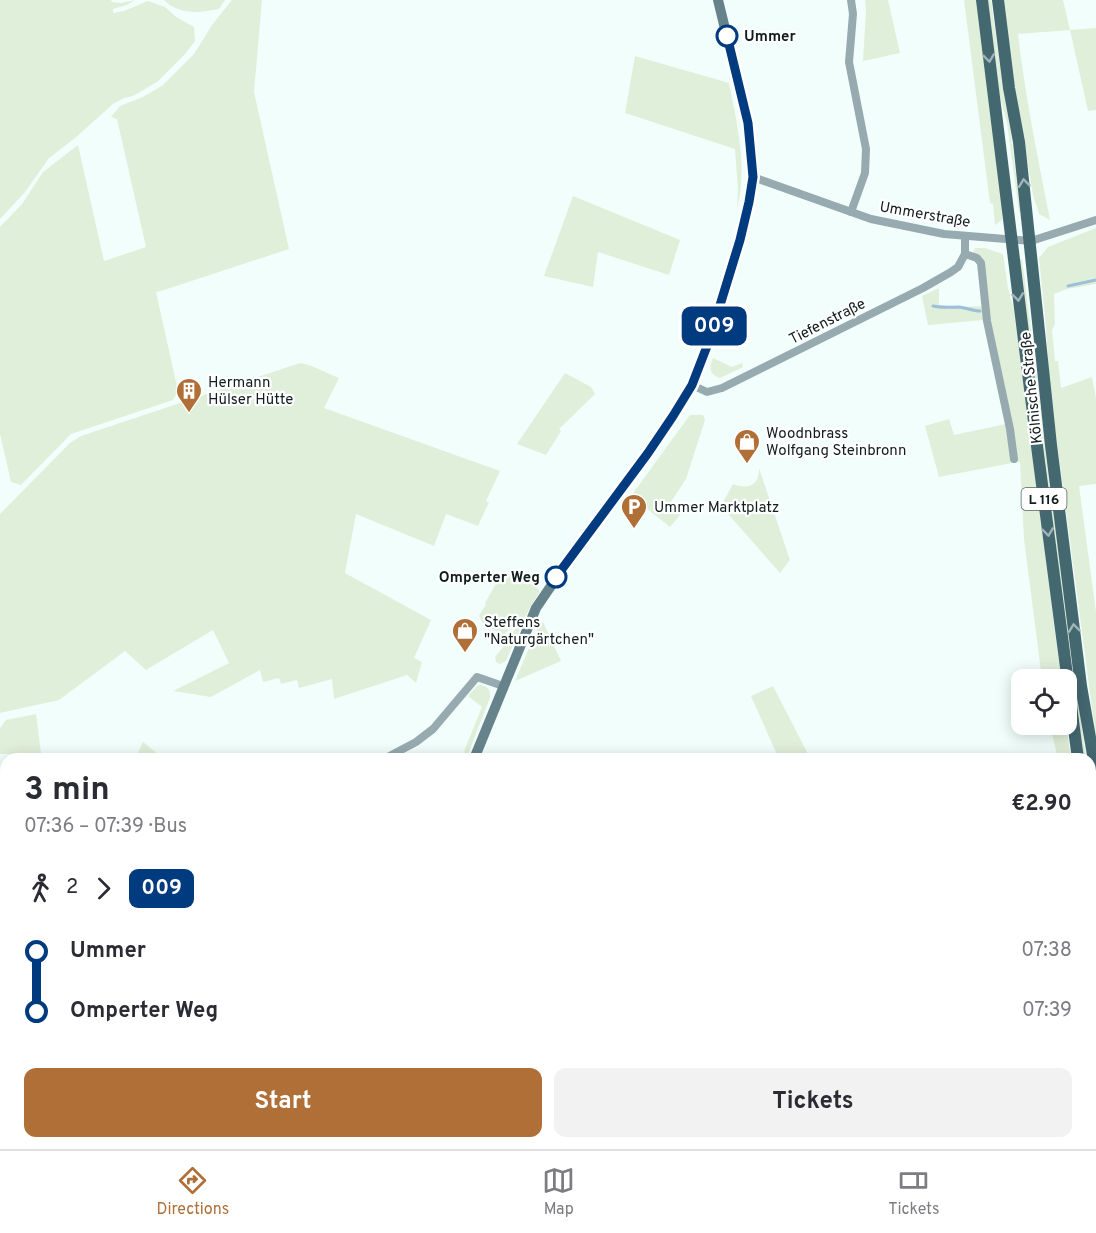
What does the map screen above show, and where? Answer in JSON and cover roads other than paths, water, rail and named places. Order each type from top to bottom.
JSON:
[{"type":"main road","points":[[476,753],[536,608],[648,453],[692,385],[709,341],[740,240],[753,177],[748,123],[718,0]]},
{"type":"main road","name":"Kölnische Straße","points":[[982,0],[1077,753]]},
{"type":"main road","name":"Kölnische Straße","points":[[998,0],[1031,241],[1065,560],[1081,686],[1093,753]]},
{"type":"street","points":[[851,0],[853,14],[849,62],[866,149],[865,173],[851,212]]},
{"type":"street","name":"Ummerstraße","points":[[753,177],[871,219],[965,236],[1031,241],[1096,220]]},
{"type":"street","points":[[965,236],[965,254],[977,258],[981,264],[987,321],[1010,429],[1014,459]]},
{"type":"street","name":"Tiefenstraße","points":[[692,385],[707,392],[722,388],[923,288],[958,267],[965,254]]},
{"type":"street","points":[[395,753],[416,742],[433,729],[477,677],[503,686]]},
{"type":"waterway","points":[[1068,286],[1096,280]]},
{"type":"waterway","points":[[933,306],[980,311]]},
{"type":"place","name":"Ummer","points":[[727,36]]},
{"type":"place","name":"Hermann Hülser Hütte","points":[[189,414]]},
{"type":"place","name":"Woodnbrass Wolfgang Steinbronn","points":[[747,465]]},
{"type":"place","name":"Ummer Marktplatz","points":[[634,530]]},
{"type":"place","name":"Omperter Weg","points":[[556,577]]},
{"type":"place","name":"Steffens \"Naturgärtchen\"","points":[[465,654]]}]
